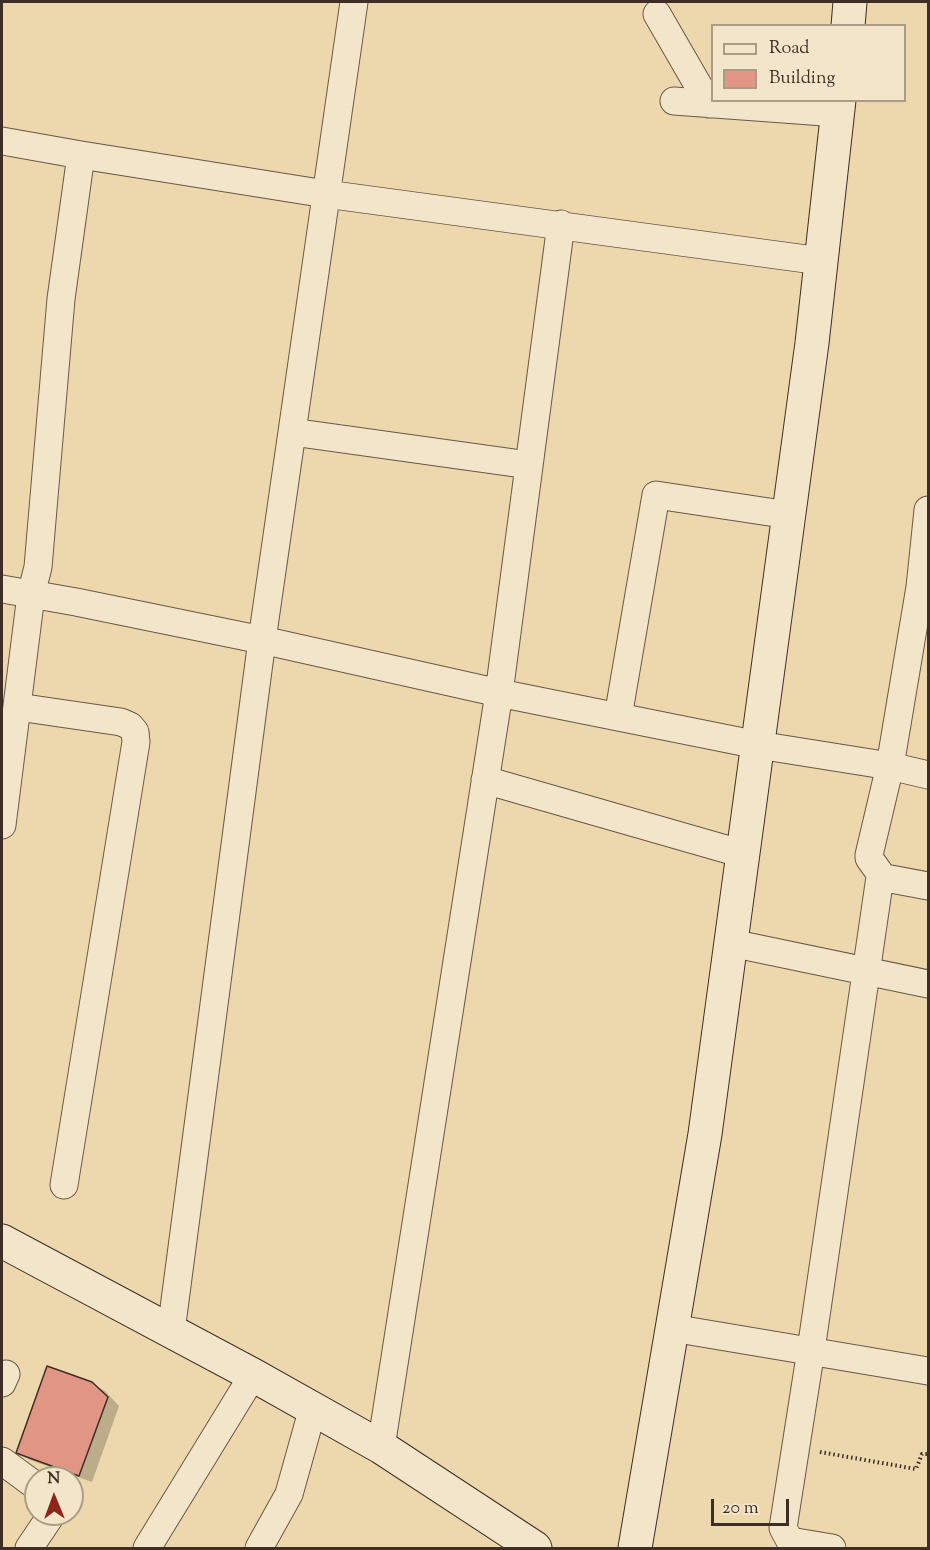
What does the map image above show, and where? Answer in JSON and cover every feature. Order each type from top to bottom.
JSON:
[{"type":"street","points":[[171,1331],[262,640],[354,2]]},
{"type":"street","points":[[848,24],[850,2]]},
{"type":"street","points":[[657,14],[709,104]]},
{"type":"street","points":[[635,1548],[705,1134],[812,343],[838,107],[674,101]]},
{"type":"street","points":[[2,141],[326,194],[821,261]]},
{"type":"street","points":[[2,825],[31,595],[38,567],[61,299],[81,155]]},
{"type":"street","points":[[381,1447],[499,693],[561,224]]},
{"type":"street","points":[[292,432],[529,465]]},
{"type":"street","points":[[618,717],[656,495],[789,515]]},
{"type":"street","points":[[832,1548],[790,1541],[783,1527],[880,877],[869,855],[890,766],[925,568],[928,510]]},
{"type":"street","points":[[2,589],[262,640],[618,717],[758,745],[890,766],[928,775]]},
{"type":"street","points":[[18,707],[121,722],[130,726],[135,732],[136,742],[64,1185]]},
{"type":"street","points":[[485,780],[743,854]]},
{"type":"street","points":[[880,877],[928,886]]},
{"type":"street","points":[[731,943],[928,984]]},
{"type":"street","points":[[2,1241],[253,1375],[381,1447],[535,1548]]},
{"type":"street","points":[[672,1328],[928,1371]]},
{"type":"street","points":[[153,1546],[253,1375]]},
{"type":"street","points":[[259,1548],[289,1494],[313,1408]]},
{"type":"street","points":[[2,1461],[24,1477]]},
{"type":"street","points":[[29,1548],[44,1526]]},
{"type":"path","points":[[796,1447],[916,1469],[922,1454],[928,1454]]},
{"type":"building","points":[[47,1366],[92,1382],[108,1397],[83,1466],[52,1466],[16,1453]]}]
